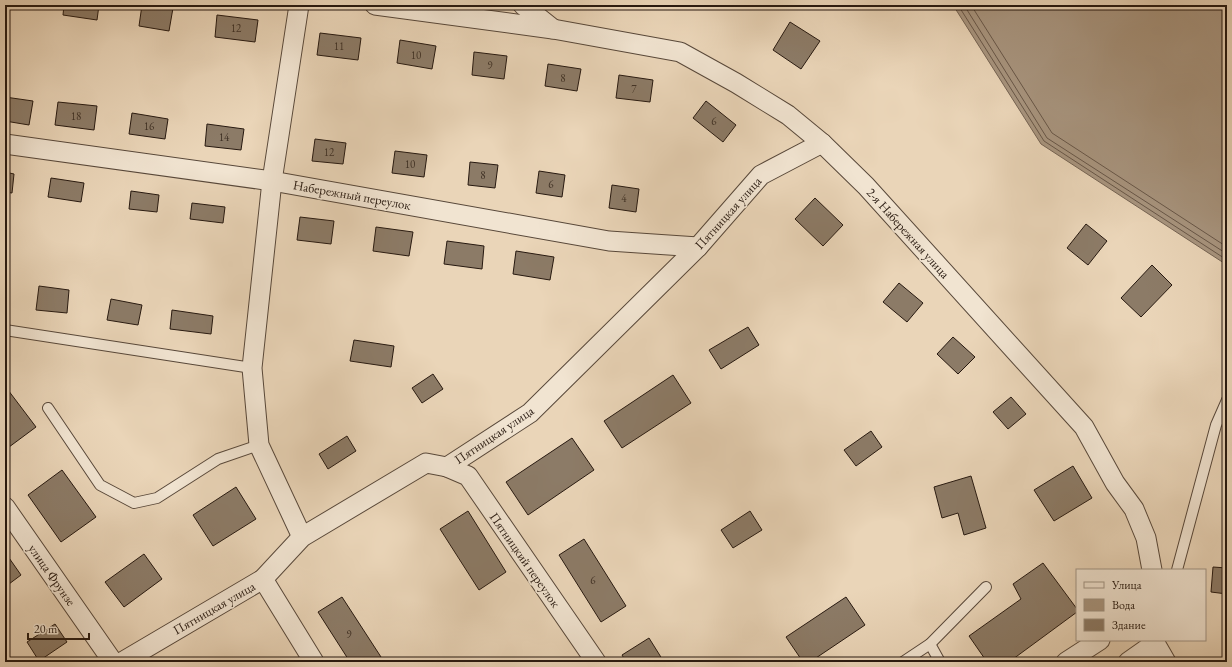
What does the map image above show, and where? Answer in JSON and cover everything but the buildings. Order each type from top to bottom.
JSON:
[{"type":"street","points":[[299,5],[272,181],[252,368],[259,445],[302,537]]},
{"type":"street","name":"2-я Набережная улица","points":[[375,5],[553,29],[680,52],[736,83],[788,115],[822,144],[866,186],[1084,427],[1115,483],[1134,509],[1146,538],[1152,569]]},
{"type":"street","name":"2-я Набережная улица","points":[[523,5],[553,29]]},
{"type":"street","name":"Набережный переулок","points":[[5,144],[272,181],[609,241],[698,247]]},
{"type":"street","name":"Пятницкая улица","points":[[122,662],[263,579],[302,537],[426,463],[447,467],[530,413],[698,247],[761,175],[822,144]]},
{"type":"street","name":"Пятницкий переулок","points":[[447,467],[468,476],[596,662]]},
{"type":"street","name":"улица Фрунзе","points":[[5,508],[113,662]]},
{"type":"street","points":[[263,579],[314,662]]},
{"type":"street","points":[[1066,662],[1098,641]]},
{"type":"street","points":[[1128,662],[1156,641],[1166,662]]},
{"type":"lane","points":[[5,330],[252,368]]},
{"type":"lane","points":[[1177,569],[1216,424],[1227,400]]},
{"type":"lane","points":[[48,408],[100,485],[134,503],[157,498],[218,459],[259,445]]},
{"type":"lane","points":[[903,662],[930,644],[986,587]]},
{"type":"lane","points":[[930,644],[940,662]]},
{"type":"water","points":[[953,5],[1227,5],[1227,265],[1041,144]]}]
